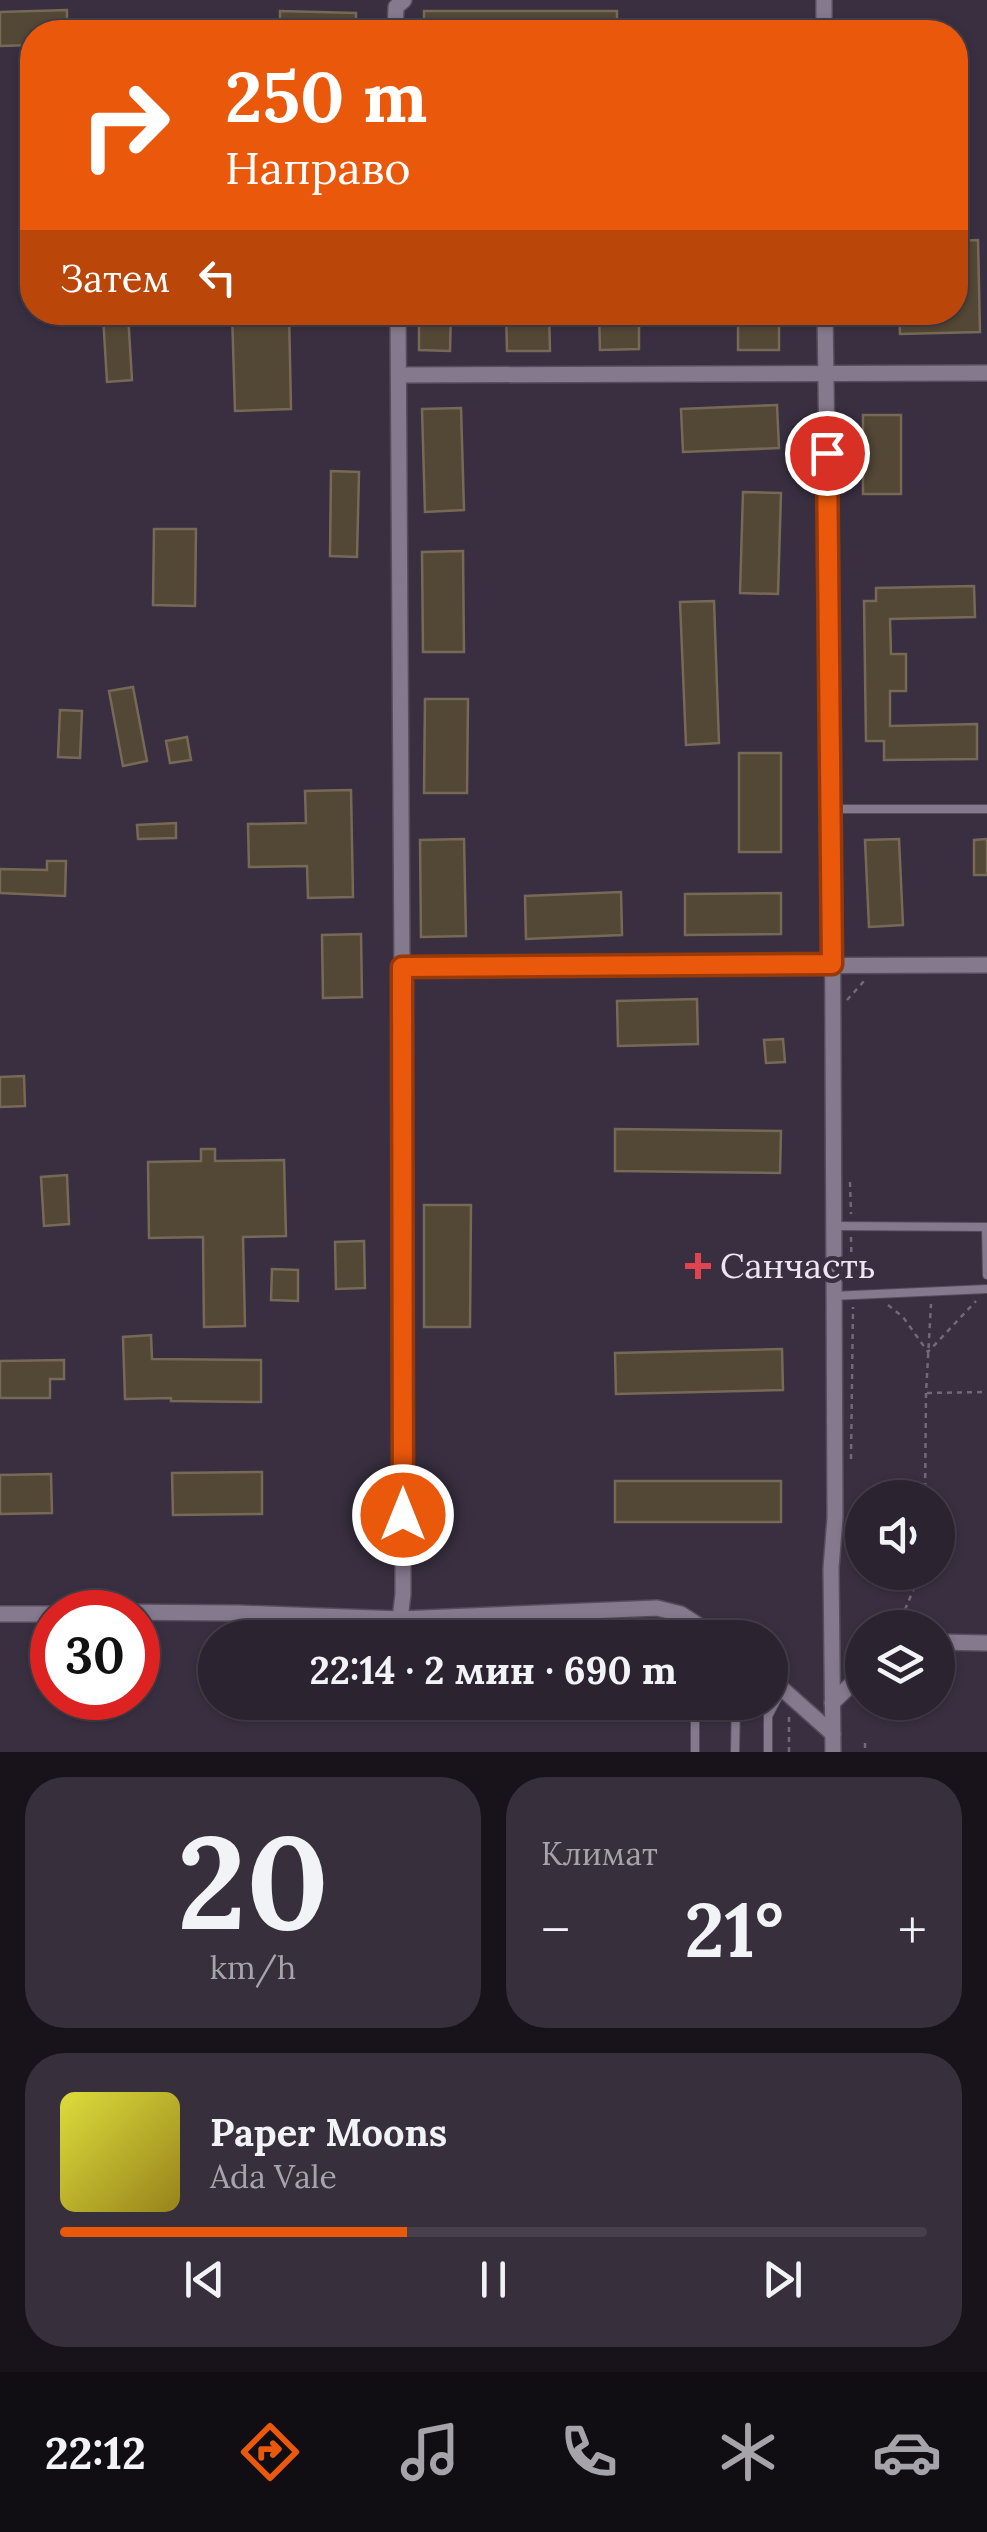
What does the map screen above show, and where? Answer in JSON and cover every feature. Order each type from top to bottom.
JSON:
[{"type":"street","points":[[398,325],[403,1594],[400,1619]]},
{"type":"street","points":[[825,325],[832,809],[833,1752]]},
{"type":"street","points":[[400,375],[987,374]]},
{"type":"street","points":[[402,967],[987,965]]},
{"type":"street","points":[[160,1612],[400,1619],[657,1608],[681,1614],[686,1620]]},
{"type":"street","points":[[0,1614],[30,1614]]},
{"type":"street","points":[[955,1642],[987,1643]]},
{"type":"street","points":[[832,1703],[845,1690]]},
{"type":"street","points":[[788,1694],[833,1734]]},
{"type":"lane","points":[[832,809],[987,810]]},
{"type":"lane","points":[[832,1226],[986,1227],[987,1275]]},
{"type":"lane","points":[[832,1296],[987,1289]]},
{"type":"lane","points":[[695,1720],[695,1752]]},
{"type":"lane","points":[[735,1752],[736,1720]]},
{"type":"lane","points":[[768,1720],[768,1752]]},
{"type":"path","points":[[925,1480],[931,1292]]},
{"type":"path","points":[[877,1295],[902,1317],[928,1352]]},
{"type":"path","points":[[928,1352],[977,1300]]},
{"type":"path","points":[[926,1393],[987,1392]]},
{"type":"path","points":[[865,1744],[865,1752]]},
{"type":"building","points":[[67,10],[67,20],[20,20],[20,45],[0,46],[0,12]]},
{"type":"building","points":[[280,11],[356,13],[356,20],[280,20]]},
{"type":"building","points":[[424,11],[617,11],[617,20],[424,20]]},
{"type":"building","points":[[968,240],[978,240],[980,332],[900,334],[900,325],[968,325]]},
{"type":"building","points":[[104,325],[129,325],[132,380],[107,382]]},
{"type":"building","points":[[232,325],[289,325],[291,409],[235,411]]},
{"type":"building","points":[[419,325],[451,325],[450,351],[419,350]]},
{"type":"building","points":[[506,325],[549,325],[550,351],[507,351]]},
{"type":"building","points":[[599,325],[639,325],[639,349],[600,350]]},
{"type":"building","points":[[738,325],[779,325],[779,350],[738,350]]},
{"type":"building","points":[[777,405],[779,448],[683,452],[681,409]]},
{"type":"building","points":[[461,408],[464,510],[425,512],[422,409]]},
{"type":"building","points":[[863,415],[901,415],[901,494],[863,494]]},
{"type":"building","points":[[331,471],[359,472],[357,557],[330,556]]},
{"type":"building","points":[[743,492],[781,493],[778,594],[740,593]]},
{"type":"building","points":[[154,529],[196,529],[195,606],[153,605]]},
{"type":"building","points":[[463,551],[464,652],[423,652],[422,552]]},
{"type":"building","points":[[974,586],[975,617],[890,619],[891,654],[906,654],[906,691],[890,691],[890,726],[977,724],[977,759],[884,760],[884,741],[866,741],[864,601],[876,601],[876,588]]},
{"type":"building","points":[[714,601],[719,743],[686,745],[680,602]]},
{"type":"building","points":[[133,687],[147,761],[123,766],[109,691]]},
{"type":"building","points":[[425,699],[468,699],[467,793],[424,793]]},
{"type":"building","points":[[60,710],[82,711],[80,758],[58,757]]},
{"type":"building","points":[[187,737],[191,760],[170,763],[166,741]]},
{"type":"building","points":[[739,753],[781,753],[781,852],[739,852]]},
{"type":"building","points":[[351,790],[353,897],[308,898],[307,866],[249,867],[248,824],[306,823],[305,791]]},
{"type":"building","points":[[176,823],[176,838],[138,839],[137,825]]},
{"type":"building","points":[[464,839],[466,936],[421,937],[420,840]]},
{"type":"building","points":[[899,839],[903,925],[869,927],[865,840]]},
{"type":"building","points":[[987,839],[987,875],[974,875],[974,840]]},
{"type":"building","points":[[47,861],[66,861],[65,896],[0,893],[0,869],[47,870]]},
{"type":"building","points":[[621,892],[622,935],[526,939],[525,896]]},
{"type":"building","points":[[781,893],[781,934],[685,935],[685,894]]},
{"type":"building","points":[[361,934],[362,997],[323,998],[322,935]]},
{"type":"building","points":[[697,999],[698,1044],[618,1046],[617,1001]]},
{"type":"building","points":[[783,1039],[785,1062],[766,1063],[764,1040]]},
{"type":"building","points":[[24,1076],[25,1106],[0,1107],[0,1077]]},
{"type":"building","points":[[615,1129],[781,1131],[780,1173],[615,1171]]},
{"type":"building","points":[[201,1149],[215,1149],[215,1161],[284,1160],[286,1236],[243,1237],[245,1326],[204,1327],[203,1237],[149,1238],[148,1162],[201,1161]]},
{"type":"building","points":[[67,1175],[69,1224],[44,1226],[41,1177]]},
{"type":"building","points":[[424,1205],[471,1205],[470,1327],[424,1327]]},
{"type":"building","points":[[364,1241],[365,1288],[336,1289],[335,1242]]},
{"type":"building","points":[[272,1269],[298,1270],[298,1301],[271,1300]]},
{"type":"building","points":[[151,1335],[152,1359],[261,1360],[261,1402],[125,1399],[123,1337]]},
{"type":"building","points":[[782,1349],[783,1390],[616,1394],[615,1353]]},
{"type":"building","points":[[64,1360],[64,1379],[50,1379],[50,1398],[0,1398],[0,1361]]},
{"type":"building","points":[[262,1472],[262,1514],[173,1515],[172,1473]]},
{"type":"building","points":[[51,1474],[52,1513],[0,1514],[0,1475]]},
{"type":"building","points":[[615,1481],[781,1481],[781,1522],[615,1522]]},
{"type":"place","name":"Санчасть","points":[[698,1266]]},
{"type":"route","points":[[403,1515],[402,967],[832,964],[827,453]]}]
